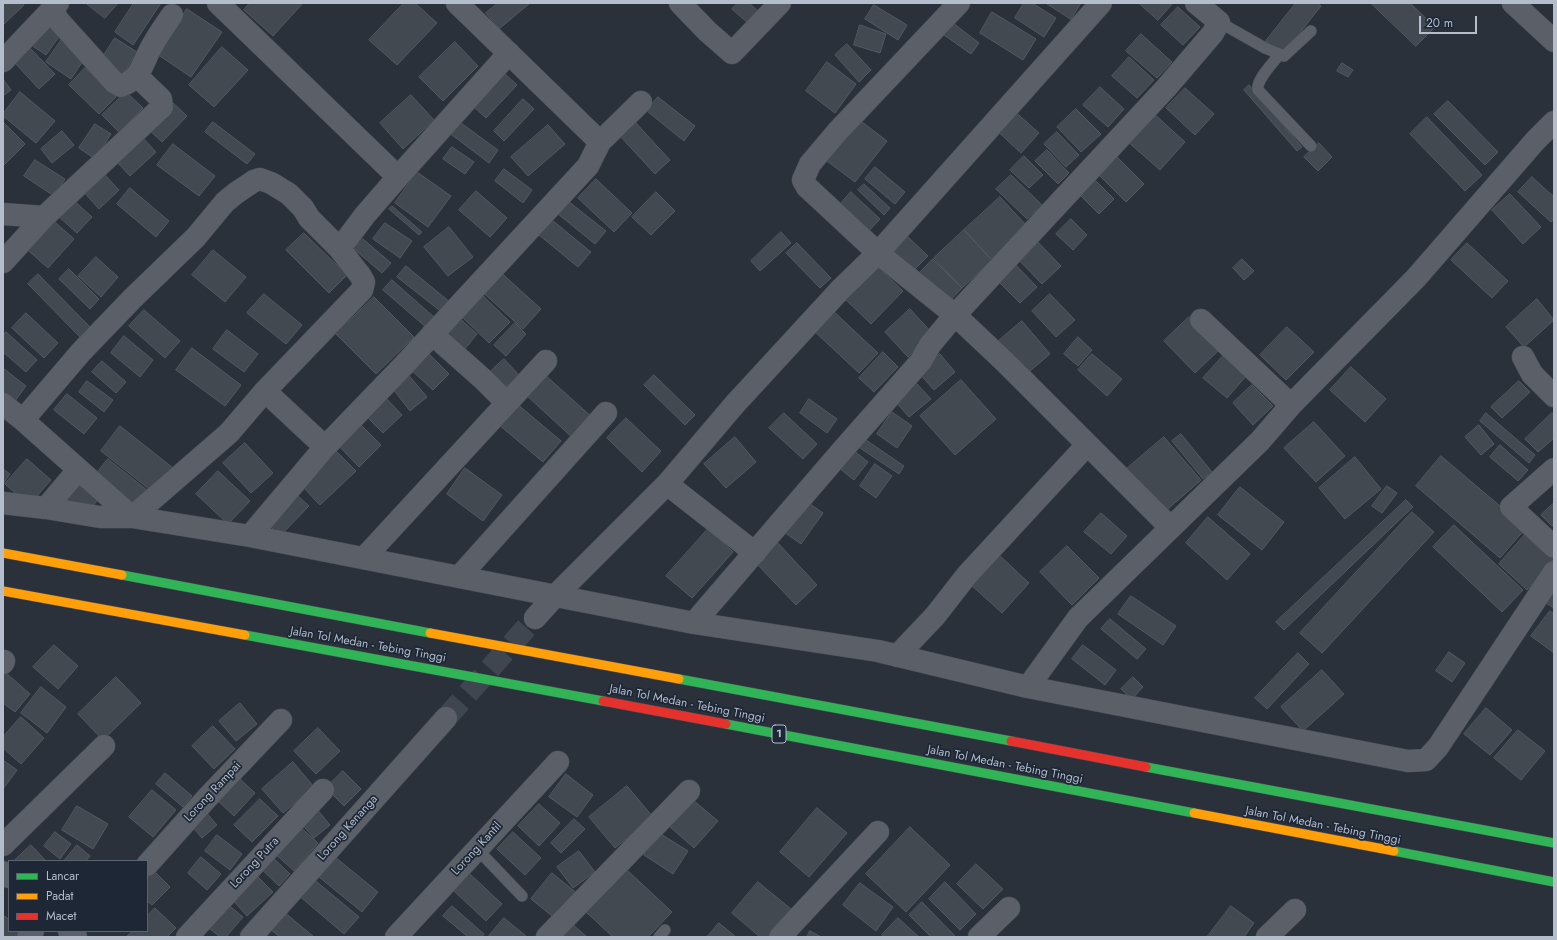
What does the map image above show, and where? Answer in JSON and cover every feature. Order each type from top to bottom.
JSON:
[{"type":"highway","name":"Jalan Tol Medan - Tebing Tinggi","points":[[3,552],[1554,843]]},
{"type":"highway","name":"Jalan Tol Medan - Tebing Tinggi","points":[[3,591],[495,680],[1554,882]]},
{"type":"street","points":[[218,3],[398,177]]},
{"type":"street","points":[[457,3],[600,142]]},
{"type":"street","points":[[680,3],[707,31],[732,53],[780,3]]},
{"type":"street","points":[[959,3],[838,131],[810,164],[803,180],[808,187],[878,253],[955,315],[1006,363],[1170,527]]},
{"type":"street","points":[[536,618],[554,597],[667,484],[740,398],[840,290],[878,253],[1101,3]]},
{"type":"street","points":[[694,623],[921,361],[930,345],[955,315],[1166,88],[1213,33],[1219,22],[1196,3]]},
{"type":"street","points":[[1513,3],[1554,41]]},
{"type":"street","points":[[3,61],[55,6]]},
{"type":"street","points":[[55,6],[58,20],[114,82],[121,86],[127,84],[137,76],[151,47],[172,15]]},
{"type":"street","points":[[338,247],[347,239],[365,215],[398,177],[509,53]]},
{"type":"street","points":[[3,262],[44,217],[162,107],[162,99],[137,76]]},
{"type":"street","points":[[250,536],[325,447],[588,166],[600,142],[641,102]]},
{"type":"street","points":[[1028,687],[1078,618],[1260,441],[1291,406],[1416,278],[1535,141],[1554,122]]},
{"type":"street","points":[[23,420],[81,352],[133,298],[196,237],[225,202],[254,181],[260,180],[271,182],[289,194],[303,208],[309,218],[338,247],[360,275],[364,282],[362,290],[265,391],[229,433],[132,517]]},
{"type":"street","points":[[3,214],[44,217]]},
{"type":"street","points":[[1201,320],[1291,406]]},
{"type":"street","points":[[432,334],[484,380],[507,403]]},
{"type":"street","points":[[1523,357],[1532,374],[1554,396]]},
{"type":"street","points":[[364,558],[546,361]]},
{"type":"street","points":[[265,391],[325,447]]},
{"type":"street","points":[[3,404],[132,517]]},
{"type":"street","points":[[459,577],[606,413]]},
{"type":"street","points":[[897,656],[935,616],[967,575],[1032,506],[1087,444]]},
{"type":"street","points":[[1554,469],[1511,507],[1554,547]]},
{"type":"street","points":[[46,508],[78,470]]},
{"type":"street","points":[[667,484],[755,553]]},
{"type":"street","points":[[3,503],[100,517],[132,517],[250,536],[554,597],[694,623],[878,651],[1028,687],[1408,761],[1426,760],[1438,747],[1554,572]]},
{"type":"street","name":"Lorong Kenanga","points":[[251,937],[446,718]]},
{"type":"street","name":"Lorong Rampai","points":[[148,864],[207,798],[281,720]]},
{"type":"street","points":[[3,845],[104,746]]},
{"type":"street","name":"Lorong Kantil","points":[[396,937],[558,762]]},
{"type":"street","name":"Lorong Putra","points":[[187,937],[323,790]]},
{"type":"street","points":[[547,937],[689,791]]},
{"type":"street","points":[[780,937],[878,832]]},
{"type":"street","points":[[978,937],[1009,908]]},
{"type":"street","points":[[1268,937],[1295,910]]},
{"type":"lane","points":[[1219,22],[1279,55],[1284,56],[1311,31]]},
{"type":"lane","points":[[1279,55],[1260,80],[1257,86],[1258,90],[1311,146]]},
{"type":"lane","points":[[477,849],[522,896]]},
{"type":"building","points":[[3,3],[23,3],[24,5],[3,25]]},
{"type":"building","points":[[86,3],[118,3],[105,18]]},
{"type":"building","points":[[134,3],[161,3],[133,45],[115,32]]},
{"type":"building","points":[[250,3],[303,3],[273,36],[244,10]]},
{"type":"building","points":[[404,3],[415,3],[437,23],[397,65],[369,40]]},
{"type":"building","points":[[498,3],[530,3],[499,29],[486,13]]},
{"type":"building","points":[[738,3],[749,3],[760,13],[749,24],[732,9]]},
{"type":"building","points":[[1024,3],[1032,3],[1056,18],[1044,37],[1015,18]]},
{"type":"building","points":[[1046,3],[1081,3],[1071,19]]},
{"type":"building","points":[[1139,3],[1173,3],[1158,20]]},
{"type":"building","points":[[1296,3],[1317,3],[1321,6],[1283,54],[1266,41]]},
{"type":"building","points":[[1371,3],[1410,3],[1435,27],[1416,46]]},
{"type":"building","points":[[874,5],[907,25],[898,40],[865,19]]},
{"type":"building","points":[[1178,7],[1200,27],[1183,45],[1161,25]]},
{"type":"building","points":[[187,9],[222,32],[191,77],[157,54]]},
{"type":"building","points":[[992,12],[1036,39],[1023,60],[980,33]]},
{"type":"building","points":[[52,22],[64,30],[46,55],[34,47]]},
{"type":"building","points":[[953,23],[979,43],[971,54],[944,35]]},
{"type":"building","points":[[860,25],[886,34],[880,53],[854,45]]},
{"type":"building","points":[[1141,34],[1172,62],[1157,78],[1126,51]]},
{"type":"building","points":[[115,38],[137,52],[122,76],[99,63]]},
{"type":"building","points":[[62,39],[87,55],[71,79],[46,62]]},
{"type":"building","points":[[455,42],[478,66],[443,101],[419,77]]},
{"type":"building","points":[[847,44],[871,70],[859,82],[835,55]]},
{"type":"building","points":[[222,47],[248,70],[214,107],[189,85]]},
{"type":"building","points":[[30,48],[55,74],[39,89],[14,62]]},
{"type":"building","points":[[1129,57],[1154,80],[1137,98],[1112,76]]},
{"type":"building","points":[[827,62],[856,84],[835,113],[806,91]]},
{"type":"building","points":[[1342,63],[1353,70],[1348,77],[1337,71]]},
{"type":"building","points":[[85,68],[116,97],[99,114],[69,85]]},
{"type":"building","points":[[505,74],[517,85],[486,118],[474,107]]},
{"type":"building","points":[[3,79],[11,90],[3,96]]},
{"type":"building","points":[[1249,85],[1302,147],[1297,151],[1244,90]]},
{"type":"building","points":[[1100,87],[1124,109],[1108,127],[1083,105]]},
{"type":"building","points":[[1185,88],[1214,114],[1195,135],[1166,108]]},
{"type":"building","points":[[20,92],[55,121],[36,143],[3,116]]},
{"type":"building","points":[[126,92],[143,108],[119,132],[102,115]]},
{"type":"building","points":[[411,95],[434,120],[403,149],[380,123]]},
{"type":"building","points":[[658,97],[695,126],[684,141],[647,111]]},
{"type":"building","points":[[523,99],[534,109],[504,141],[494,131]]},
{"type":"building","points":[[1448,101],[1498,152],[1485,165],[1434,114]]},
{"type":"building","points":[[172,102],[187,116],[162,142],[147,128]]},
{"type":"building","points":[[1012,109],[1039,133],[1021,153],[994,128]]},
{"type":"building","points":[[1076,109],[1101,134],[1081,152],[1057,127]]},
{"type":"building","points":[[1153,113],[1185,142],[1160,170],[1127,141]]},
{"type":"building","points":[[1427,117],[1482,175],[1465,191],[1410,134]]},
{"type":"building","points":[[858,119],[887,141],[855,182],[827,161]]},
{"type":"building","points":[[3,122],[25,144],[3,166]]},
{"type":"building","points":[[213,122],[255,154],[247,164],[205,132]]},
{"type":"building","points":[[635,122],[670,160],[655,174],[620,136]]},
{"type":"building","points":[[461,123],[498,150],[489,163],[452,135]]},
{"type":"building","points":[[95,124],[111,134],[95,159],[79,148]]},
{"type":"building","points":[[548,125],[565,144],[528,176],[511,157]]},
{"type":"building","points":[[62,131],[74,145],[52,163],[41,149]]},
{"type":"building","points":[[1057,132],[1079,155],[1066,167],[1044,144]]},
{"type":"building","points":[[141,136],[156,152],[130,176],[115,160]]},
{"type":"building","points":[[1319,143],[1332,157],[1318,171],[1304,157]]},
{"type":"building","points":[[173,144],[215,176],[199,196],[157,165]]},
{"type":"building","points":[[452,147],[474,162],[465,174],[443,159]]},
{"type":"building","points":[[1047,150],[1069,173],[1058,184],[1035,161]]},
{"type":"building","points":[[1115,155],[1144,184],[1126,202],[1097,173]]},
{"type":"building","points":[[1024,156],[1043,175],[1029,188],[1010,170]]},
{"type":"building","points":[[35,160],[65,179],[54,196],[24,176]]},
{"type":"building","points":[[875,167],[905,192],[895,204],[865,179]]},
{"type":"building","points":[[504,169],[532,190],[523,203],[495,181]]},
{"type":"building","points":[[417,172],[451,196],[428,227],[395,203]]},
{"type":"building","points":[[103,173],[119,190],[99,209],[83,191]]},
{"type":"building","points":[[1089,174],[1114,199],[1099,214],[1074,189]]},
{"type":"building","points":[[1011,175],[1042,205],[1027,219],[996,189]]},
{"type":"building","points":[[1532,177],[1554,197],[1554,219],[1551,222],[1518,192]]},
{"type":"building","points":[[596,179],[632,213],[614,232],[578,198]]},
{"type":"building","points":[[864,184],[890,208],[884,215],[858,190]]},
{"type":"building","points":[[130,188],[169,221],[156,237],[117,204]]},
{"type":"building","points":[[476,191],[507,218],[490,237],[459,210]]},
{"type":"building","points":[[656,192],[675,211],[651,235],[632,217]]},
{"type":"building","points":[[851,192],[880,219],[863,237],[835,210]]},
{"type":"building","points":[[1510,194],[1541,227],[1523,244],[1492,210]]},
{"type":"building","points":[[1000,197],[1028,227],[992,260],[964,230]]},
{"type":"building","points":[[72,199],[92,217],[77,233],[58,216]]},
{"type":"building","points":[[568,201],[606,231],[595,244],[558,214]]},
{"type":"building","points":[[392,206],[422,232],[419,235],[389,209]]},
{"type":"building","points":[[48,216],[74,239],[48,268],[22,245]]},
{"type":"building","points":[[1071,219],[1087,235],[1073,250],[1056,234]]},
{"type":"building","points":[[552,220],[591,252],[578,267],[539,235]]},
{"type":"building","points":[[385,223],[412,241],[400,258],[373,239]]},
{"type":"building","points":[[449,227],[473,257],[448,276],[424,247]]},
{"type":"building","points":[[964,230],[992,260],[962,288],[934,258]]},
{"type":"building","points":[[781,232],[791,243],[760,271],[751,261]]},
{"type":"building","points":[[304,233],[347,275],[329,293],[286,250]]},
{"type":"building","points":[[906,235],[928,256],[908,276],[886,255]]},
{"type":"building","points":[[1032,236],[1061,266],[1042,284],[1013,254]]},
{"type":"building","points":[[363,239],[391,263],[382,273],[354,249]]},
{"type":"building","points":[[797,243],[831,278],[820,288],[786,253]]},
{"type":"building","points":[[1467,243],[1508,281],[1492,298],[1451,260]]},
{"type":"building","points":[[213,250],[246,277],[225,302],[192,275]]},
{"type":"building","points":[[96,257],[118,277],[101,297],[78,276]]},
{"type":"building","points":[[933,259],[962,288],[945,306],[916,277]]},
{"type":"building","points":[[1010,259],[1037,287],[1020,303],[993,276]]},
{"type":"building","points":[[1242,259],[1254,271],[1244,280],[1233,268]]},
{"type":"building","points":[[875,264],[903,291],[871,324],[843,297]]},
{"type":"building","points":[[406,266],[451,303],[443,313],[397,277]]},
{"type":"building","points":[[496,268],[541,309],[523,329],[478,288]]},
{"type":"building","points":[[69,269],[99,299],[90,309],[59,279]]},
{"type":"building","points":[[38,274],[90,327],[80,337],[28,284]]},
{"type":"building","points":[[392,280],[435,318],[427,328],[383,290]]},
{"type":"building","points":[[478,291],[510,322],[489,343],[457,312]]},
{"type":"building","points":[[264,294],[302,325],[286,344],[247,313]]},
{"type":"building","points":[[1050,294],[1075,320],[1056,337],[1032,311]]},
{"type":"building","points":[[374,297],[414,337],[376,374],[336,334]]},
{"type":"building","points":[[1537,299],[1554,320],[1524,347],[1506,327]]},
{"type":"building","points":[[831,309],[878,353],[859,373],[813,330]]},
{"type":"building","points":[[910,309],[933,334],[908,357],[885,332]]},
{"type":"building","points":[[144,310],[180,341],[165,358],[129,326]]},
{"type":"building","points":[[26,313],[58,343],[44,358],[12,328]]},
{"type":"building","points":[[455,314],[477,334],[464,350],[441,330]]},
{"type":"building","points":[[1189,317],[1220,349],[1195,373],[1164,341]]},
{"type":"building","points":[[1022,321],[1050,354],[1023,377],[995,344]]},
{"type":"building","points":[[515,323],[526,334],[506,356],[494,345]]},
{"type":"building","points":[[1287,327],[1314,352],[1286,380],[1260,355]]},
{"type":"building","points":[[227,330],[258,354],[244,372],[213,349]]},
{"type":"building","points":[[6,332],[37,360],[26,372],[3,352],[3,336]]},
{"type":"building","points":[[124,336],[153,360],[140,377],[111,353]]},
{"type":"building","points":[[1078,337],[1092,350],[1078,366],[1064,354]]},
{"type":"building","points":[[192,348],[241,385],[225,406],[176,370]]},
{"type":"building","points":[[426,351],[449,374],[433,390],[409,368]]},
{"type":"building","points":[[883,352],[898,367],[874,392],[859,378]]},
{"type":"building","points":[[940,354],[955,372],[934,390],[918,372]]},
{"type":"building","points":[[1092,354],[1122,379],[1107,396],[1078,370]]},
{"type":"building","points":[[1224,355],[1247,375],[1227,398],[1203,378]]},
{"type":"building","points":[[504,359],[521,377],[507,391],[489,373]]},
{"type":"building","points":[[102,361],[126,382],[116,393],[92,372]]},
{"type":"building","points":[[1351,367],[1386,399],[1365,422],[1330,390]]},
{"type":"building","points":[[3,368],[26,386],[15,401],[3,392]]},
{"type":"building","points":[[406,372],[427,397],[410,411],[390,385]]},
{"type":"building","points":[[544,374],[594,419],[575,440],[525,394]]},
{"type":"building","points":[[654,375],[695,415],[685,425],[644,385]]},
{"type":"building","points":[[961,380],[996,419],[955,455],[920,416]]},
{"type":"building","points":[[87,381],[113,400],[104,412],[79,392]]},
{"type":"building","points":[[1519,381],[1530,392],[1502,418],[1491,407]]},
{"type":"building","points":[[915,382],[931,399],[909,417],[894,400]]},
{"type":"building","points":[[1252,385],[1273,406],[1253,425],[1233,403]]},
{"type":"building","points":[[67,394],[97,418],[84,434],[54,410]]},
{"type":"building","points":[[383,395],[402,415],[383,433],[364,414]]},
{"type":"building","points":[[809,399],[837,419],[827,433],[800,413]]},
{"type":"building","points":[[516,403],[561,441],[543,462],[498,424]]},
{"type":"building","points":[[892,412],[912,426],[897,448],[877,434]]},
{"type":"building","points":[[784,413],[817,444],[803,459],[769,428]]},
{"type":"building","points":[[1486,413],[1535,455],[1529,463],[1480,421]]},
{"type":"building","points":[[1552,413],[1554,415],[1554,438],[1538,452],[1525,439]]},
{"type":"building","points":[[626,418],[661,451],[642,472],[607,438]]},
{"type":"building","points":[[357,421],[381,445],[359,467],[335,442]]},
{"type":"building","points":[[1314,422],[1345,456],[1316,482],[1284,448]]},
{"type":"building","points":[[1479,425],[1494,444],[1481,455],[1465,437]]},
{"type":"building","points":[[120,426],[173,468],[153,492],[101,451]]},
{"type":"building","points":[[1181,434],[1212,472],[1203,479],[1172,441]]},
{"type":"building","points":[[735,437],[756,462],[726,488],[704,464]]},
{"type":"building","points":[[1164,437],[1201,480],[1161,515],[1123,472]]},
{"type":"building","points":[[863,438],[904,466],[899,474],[857,446]]},
{"type":"building","points":[[245,443],[273,473],[251,493],[223,463]]},
{"type":"building","points":[[1500,445],[1528,470],[1518,481],[1490,457]]},
{"type":"building","points":[[335,450],[356,471],[320,505],[299,483]]},
{"type":"building","points":[[853,450],[868,462],[854,480],[839,468]]},
{"type":"building","points":[[1441,456],[1526,528],[1500,558],[1416,486]]},
{"type":"building","points":[[1355,457],[1381,489],[1345,519],[1319,488]]},
{"type":"building","points":[[27,459],[51,480],[29,505],[5,484]]},
{"type":"building","points":[[108,459],[147,490],[131,509],[93,478]]},
{"type":"building","points":[[875,464],[892,476],[876,498],[860,486]]},
{"type":"building","points":[[465,468],[502,495],[483,521],[447,494]]},
{"type":"building","points":[[3,469],[10,474],[3,484]]},
{"type":"building","points":[[218,471],[250,501],[228,524],[196,494]]},
{"type":"building","points":[[75,480],[99,498],[87,514],[63,497]]},
{"type":"building","points":[[1387,486],[1397,493],[1382,513],[1372,506]]},
{"type":"building","points":[[1240,487],[1284,522],[1262,550],[1218,515]]},
{"type":"building","points":[[298,496],[309,506],[280,536],[269,525]]},
{"type":"building","points":[[1406,500],[1413,507],[1284,630],[1276,622]]},
{"type":"building","points":[[806,501],[823,513],[801,544],[784,532]]},
{"type":"building","points":[[1554,503],[1554,524],[1552,526],[1541,515]]},
{"type":"building","points":[[1412,512],[1434,532],[1322,653],[1300,633]]},
{"type":"building","points":[[1101,513],[1127,536],[1111,554],[1084,532]]},
{"type":"building","points":[[1208,517],[1250,554],[1227,580],[1186,543]]},
{"type":"building","points":[[1454,525],[1523,590],[1502,612],[1433,547]]},
{"type":"building","points":[[708,529],[733,552],[692,598],[666,576]]},
{"type":"building","points":[[1529,530],[1554,552],[1554,559],[1527,590],[1499,564]]},
{"type":"building","points":[[777,542],[817,585],[796,605],[756,563]]},
{"type":"building","points":[[1067,546],[1099,578],[1072,605],[1040,572]]},
{"type":"building","points":[[998,554],[1029,583],[1002,613],[970,584]]},
{"type":"building","points":[[1554,592],[1554,608],[1546,603]]},
{"type":"building","points":[[1131,596],[1176,626],[1163,645],[1118,614]]},
{"type":"building","points":[[1550,611],[1554,614],[1554,653],[1531,636]]},
{"type":"building","points":[[1110,619],[1146,649],[1137,659],[1101,629]]},
{"type":"building","points":[[54,645],[78,666],[58,689],[33,667]]},
{"type":"building","points":[[1083,645],[1116,670],[1105,685],[1072,659]]},
{"type":"building","points":[[1449,652],[1465,663],[1452,682],[1436,671]]},
{"type":"building","points":[[1298,653],[1309,664],[1267,709],[1255,698]]},
{"type":"building","points":[[1322,670],[1344,694],[1303,731],[1281,707]]},
{"type":"building","points":[[5,672],[30,694],[15,712],[3,703],[3,674]]},
{"type":"building","points":[[116,677],[141,703],[103,740],[78,714]]},
{"type":"building","points":[[1133,677],[1143,687],[1132,699],[1121,689]]},
{"type":"building","points":[[41,687],[66,707],[47,733],[21,713]]},
{"type":"building","points":[[240,703],[257,724],[236,741],[219,721]]},
{"type":"building","points":[[1486,708],[1512,730],[1490,755],[1464,734]]},
{"type":"building","points":[[21,717],[44,738],[21,764],[3,748],[3,737]]},
{"type":"building","points":[[213,726],[235,749],[214,769],[192,746]]},
{"type":"building","points":[[318,728],[340,751],[316,774],[294,751]]},
{"type":"building","points":[[1518,730],[1545,751],[1521,780],[1494,758]]},
{"type":"building","points":[[3,760],[17,770],[3,789]]},
{"type":"building","points":[[293,762],[314,787],[283,813],[262,789]]},
{"type":"building","points":[[343,771],[361,789],[344,806],[326,788]]},
{"type":"building","points":[[165,773],[192,796],[183,807],[156,784]]},
{"type":"building","points":[[566,774],[593,795],[577,817],[549,797]]},
{"type":"building","points":[[238,777],[255,793],[234,816],[216,799]]},
{"type":"building","points":[[627,786],[653,817],[615,848],[589,817]]},
{"type":"building","points":[[152,790],[176,810],[153,837],[129,817]]},
{"type":"building","points":[[260,799],[278,816],[252,842],[234,825]]},
{"type":"building","points":[[693,800],[718,821],[694,848],[669,826]]},
{"type":"building","points":[[539,804],[560,823],[539,846],[518,826]]},
{"type":"building","points":[[77,806],[108,824],[93,849],[62,830]]},
{"type":"building","points":[[316,808],[330,825],[314,838],[299,821]]},
{"type":"building","points":[[817,808],[847,833],[809,877],[780,852]]},
{"type":"building","points":[[204,810],[217,825],[202,838],[189,823]]},
{"type":"building","points":[[574,819],[585,829],[561,853],[551,843]]},
{"type":"building","points":[[296,823],[318,843],[294,871],[272,851]]},
{"type":"building","points":[[910,827],[950,865],[906,912],[866,874]]},
{"type":"building","points":[[55,832],[71,844],[60,859],[44,846]]},
{"type":"building","points":[[513,832],[541,858],[525,875],[497,849]]},
{"type":"building","points":[[659,833],[688,851],[673,874],[644,855]]},
{"type":"building","points":[[217,835],[242,854],[230,870],[205,851]]},
{"type":"building","points":[[31,845],[45,860],[15,860]]},
{"type":"building","points":[[77,845],[90,856],[87,860],[65,860]]},
{"type":"building","points":[[579,851],[595,872],[573,888],[557,867]]},
{"type":"building","points":[[268,853],[290,874],[279,886],[257,865]]},
{"type":"building","points":[[201,857],[221,874],[207,890],[188,873]]},
{"type":"building","points":[[335,857],[378,892],[362,912],[319,877]]},
{"type":"building","points":[[976,864],[1003,889],[983,909],[957,884]]},
{"type":"building","points":[[626,869],[672,912],[648,937],[613,937],[586,912]]},
{"type":"building","points":[[153,870],[170,887],[152,905],[148,902],[148,876]]},
{"type":"building","points":[[552,873],[578,894],[557,920],[531,899]]},
{"type":"building","points":[[255,874],[273,892],[247,916],[230,897]]},
{"type":"building","points":[[470,874],[502,904],[486,921],[454,891]]},
{"type":"building","points":[[311,877],[359,917],[344,934],[297,894]]},
{"type":"building","points":[[758,882],[791,909],[768,937],[760,937],[732,913]]},
{"type":"building","points":[[945,882],[976,914],[960,930],[929,899]]},
{"type":"building","points":[[860,883],[893,907],[876,931],[843,905]]},
{"type":"building","points":[[225,902],[243,917],[226,937],[220,937],[205,925]]},
{"type":"building","points":[[922,902],[956,937],[931,937],[909,915]]},
{"type":"building","points":[[452,906],[484,934],[482,937],[468,937],[443,916]]},
{"type":"building","points":[[1231,906],[1254,923],[1244,937],[1209,937],[1208,936]]},
{"type":"building","points":[[155,908],[176,928],[167,937],[127,936],[132,932],[148,932],[148,915]]},
{"type":"building","points":[[284,912],[314,937],[280,937],[270,929]]},
{"type":"building","points":[[5,916],[8,919],[8,932],[21,932],[22,937],[3,937],[3,918]]},
{"type":"building","points":[[504,918],[526,936],[488,937]]},
{"type":"building","points":[[898,918],[919,937],[884,937],[882,935]]},
{"type":"building","points":[[719,923],[736,937],[707,937]]},
{"type":"building","points":[[572,924],[587,937],[561,937]]},
{"type":"building","points":[[810,931],[821,937],[807,937]]},
{"type":"tunnel","points":[[446,718],[535,618]]},
{"type":"traffic: fast","points":[[122,575],[430,633]]},
{"type":"traffic: fast","points":[[245,635],[603,701]]},
{"type":"traffic: fast","points":[[679,679],[1011,741]]},
{"type":"traffic: fast","points":[[726,724],[1194,813]]},
{"type":"traffic: fast","points":[[1146,767],[1554,843]]},
{"type":"traffic: fast","points":[[1394,851],[1554,882]]},
{"type":"traffic: slow","points":[[3,553],[122,575]]},
{"type":"traffic: slow","points":[[3,591],[245,635]]},
{"type":"traffic: slow","points":[[430,633],[679,679]]},
{"type":"traffic: slow","points":[[1194,813],[1394,851]]},
{"type":"traffic: jam","points":[[603,701],[726,724]]},
{"type":"traffic: jam","points":[[1011,741],[1146,767]]}]
